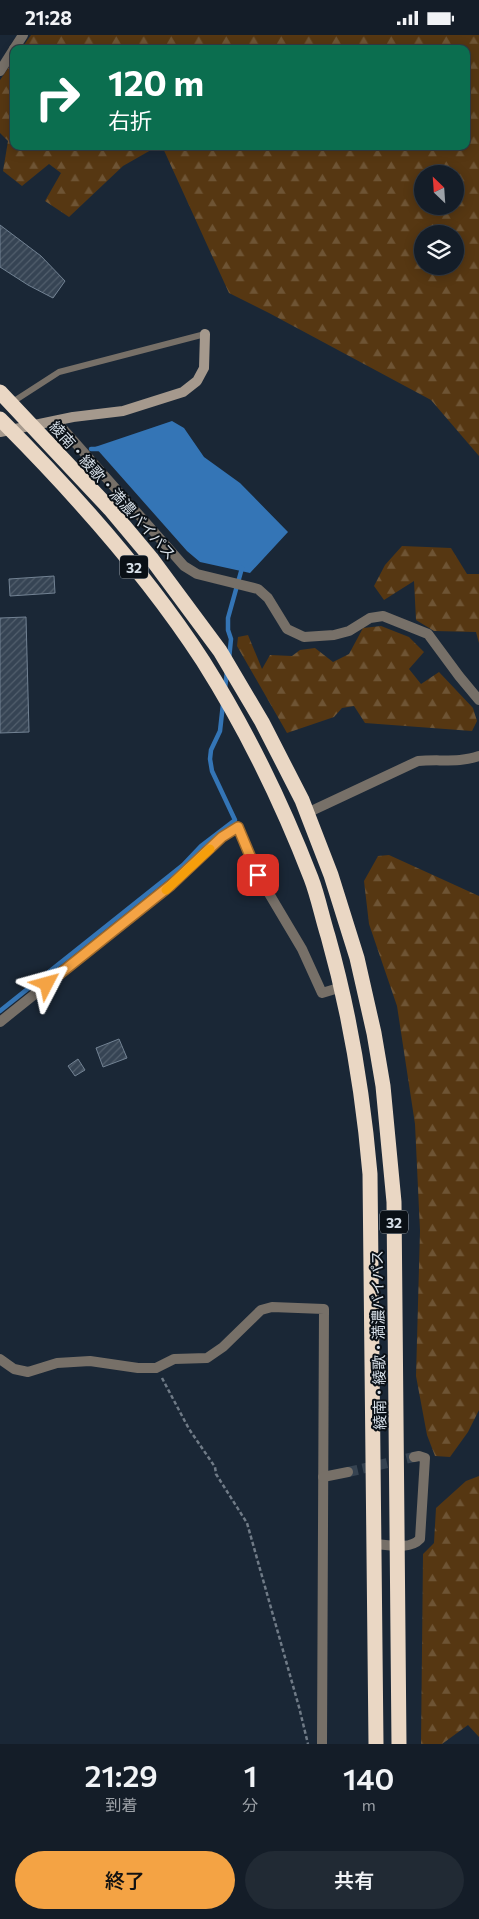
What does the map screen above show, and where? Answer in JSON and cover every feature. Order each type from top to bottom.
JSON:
[{"type":"highway","name":"綾南・綾歌・満濃バイパス","points":[[0,392],[110,509],[152,558],[220,651],[262,722],[307,813],[331,875],[357,958],[374,1033],[383,1086],[394,1202],[399,1744]]},
{"type":"highway","name":"綾南・綾歌・満濃バイパス","points":[[0,419],[94,519],[135,568],[203,662],[244,732],[281,807],[312,880],[342,987],[364,1113],[370,1174],[376,1744]]},
{"type":"street","points":[[0,71],[10,55]]},
{"type":"street","points":[[0,432],[123,411],[183,392],[197,381],[204,368],[205,334]]},
{"type":"street","points":[[56,421],[184,566],[197,574],[258,589],[268,598],[287,629],[304,637],[334,635],[350,631],[370,618],[383,616],[428,634],[459,677],[479,700]]},
{"type":"street","points":[[307,813],[418,761],[432,759],[468,760],[479,756]]},
{"type":"street","points":[[0,1022],[171,885],[222,837],[238,827],[258,875],[302,949],[322,993],[342,987]]},
{"type":"street","points":[[0,1359],[14,1369],[28,1372],[57,1363],[90,1361],[138,1368],[156,1368],[174,1359],[207,1358],[223,1347],[261,1310],[272,1307],[324,1309],[322,1744]]},
{"type":"street","points":[[375,1544],[409,1545],[416,1543],[420,1539],[425,1458],[414,1457]]},
{"type":"street","points":[[323,1477],[348,1472]]},
{"type":"lane","points":[[11,403],[59,372],[205,334]]},
{"type":"path","points":[[156,1368],[188,1429],[215,1467],[216,1474],[247,1523],[308,1744]]},
{"type":"green space","points":[[31,35],[479,35],[479,456],[431,400],[229,293],[164,150],[470,150],[470,45],[24,45]]},
{"type":"green space","points":[[10,66],[10,150],[151,150],[123,166],[69,217],[45,201],[61,173],[49,164],[22,186],[3,171],[8,141],[0,133],[0,80]]},
{"type":"green space","points":[[402,546],[451,548],[467,574],[479,574],[479,643],[476,632],[434,631],[416,620],[414,581],[384,600],[374,586],[385,565]]},
{"type":"green space","points":[[381,626],[409,637],[424,652],[409,669],[421,684],[439,672],[473,708],[477,721],[472,731],[365,723],[354,706],[342,708],[334,717],[287,733],[237,646],[238,637],[248,635],[262,669],[270,655],[292,656],[300,650],[315,648],[333,662],[349,654],[363,628]]},
{"type":"green space","points":[[389,855],[479,896],[479,1410],[468,1432],[450,1457],[435,1456],[427,1435],[416,1376],[420,1231],[415,1124],[397,1006],[369,924],[364,881],[378,856]]},
{"type":"green space","points":[[479,1476],[479,1737],[468,1725],[442,1744],[421,1744],[423,1554],[434,1543],[436,1508],[466,1481]]},
{"type":"water","points":[[172,421],[184,428],[204,457],[240,483],[288,532],[250,573],[200,562],[187,551],[95,447]]},
{"type":"building","points":[[0,225],[41,256],[65,281],[53,298],[0,267]]},
{"type":"building","points":[[54,576],[55,593],[10,596],[9,579]]},
{"type":"building","points":[[26,617],[29,732],[0,733],[0,618]]},
{"type":"building","points":[[119,1039],[127,1058],[103,1067],[96,1048]]},
{"type":"building","points":[[78,1059],[85,1070],[75,1076],[68,1066]]},
{"type":"waterway","points":[[91,449],[102,449]]},
{"type":"waterway","points":[[229,659],[231,639],[228,630],[228,618],[242,568]]},
{"type":"waterway","points":[[225,688],[227,671]]},
{"type":"waterway","points":[[0,1011],[183,865],[201,846],[235,820],[212,771],[210,759],[211,750],[220,731],[223,704]]},
{"type":"tunnel","points":[[348,1472],[414,1457]]},
{"type":"slow traffic","points":[[166,890],[210,849]]},
{"type":"route","points":[[47,984],[171,885],[222,837],[238,827],[258,875]]}]
